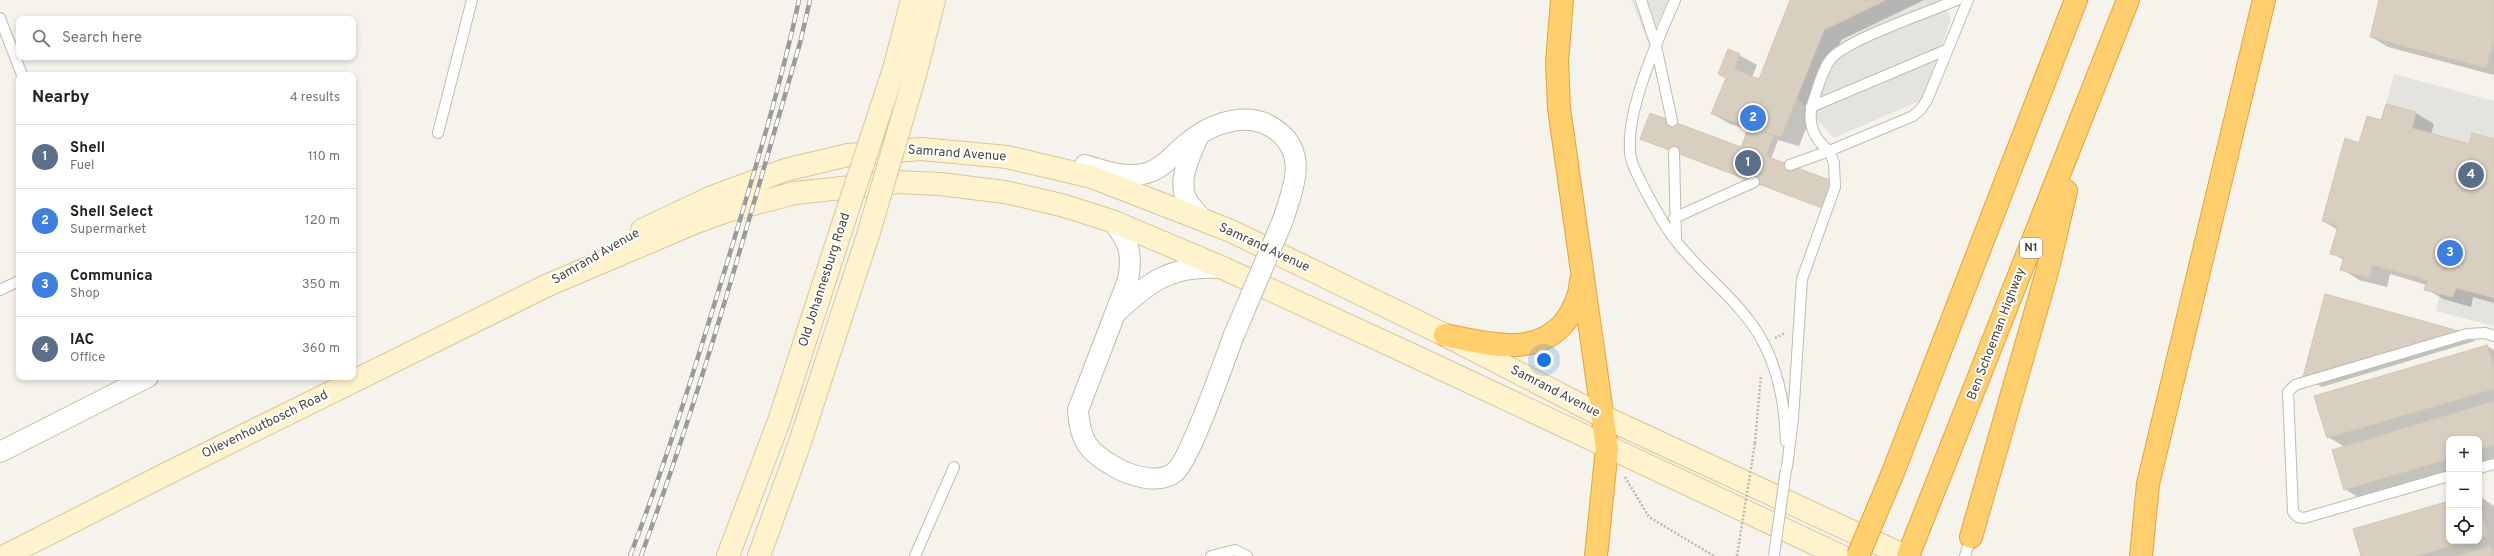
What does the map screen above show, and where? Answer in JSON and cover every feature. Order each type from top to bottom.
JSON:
[{"type":"highway","points":[[1562,0],[1557,62],[1559,108],[1582,261],[1607,448],[1596,556]]},
{"type":"highway","points":[[1858,556],[1892,475],[2076,0]]},
{"type":"highway","name":"Ben Schoeman Highway","points":[[1908,556],[1934,496],[2128,0]]},
{"type":"highway","points":[[2140,556],[2148,484],[2264,0]]},
{"type":"highway","points":[[1968,546],[2047,272],[2083,116]]},
{"type":"highway","points":[[1445,335],[1494,345],[1517,346],[1538,341],[1556,332],[1571,314],[1580,293],[1582,261]]},
{"type":"main road","name":"Old Johannesburg Road","points":[[728,556],[779,421],[894,69],[912,0]]},
{"type":"main road","name":"Old Johannesburg Road","points":[[759,556],[798,448],[870,232],[915,74],[934,0]]},
{"type":"main road","name":"Samrand Avenue","points":[[548,285],[599,254],[658,222],[712,197],[785,170],[848,156],[907,149],[1007,157],[1092,177],[1231,231],[1445,335],[1604,417],[1905,556]]},
{"type":"main road","name":"Samrand Avenue","points":[[548,285],[694,223],[730,210],[795,193],[849,186],[912,183],[998,192],[1061,205],[1112,221],[1223,268],[1840,556]]},
{"type":"main road","name":"Olievenhoutbosch Road","points":[[5,556],[166,474],[548,285]]},
{"type":"street","points":[[1007,157],[1075,163],[1132,176],[1156,169],[1198,137],[1220,124],[1242,119],[1260,121],[1275,128],[1288,140],[1295,154],[1297,173],[1283,220],[1234,335],[1188,452],[1175,472],[1154,479],[1126,473],[1106,462],[1090,450],[1083,439],[1079,426],[1078,410],[1128,280],[1131,261],[1124,236],[1112,221]]},
{"type":"street","points":[[1198,137],[1188,163],[1183,182],[1187,201],[1204,221]]},
{"type":"street","points":[[1113,316],[1146,286],[1168,274],[1190,268],[1223,268]]},
{"type":"street","points":[[0,452],[142,380]]},
{"type":"lane","points":[[438,133],[472,0]]},
{"type":"lane","points":[[1642,0],[1656,46],[1672,121]]},
{"type":"lane","points":[[1675,0],[1656,46],[1637,105],[1630,135],[1630,152],[1642,183],[1676,241],[1749,322],[1764,344],[1777,376],[1783,397],[1787,468]]},
{"type":"lane","points":[[1774,556],[1794,418],[1799,297],[1802,279],[1835,187],[1834,163],[1829,151],[1817,139],[1812,130],[1811,107],[1827,65],[1838,50],[1957,0]]},
{"type":"lane","points":[[1790,165],[1829,151],[1913,116],[1921,109],[1927,100],[1946,50],[1968,0]]},
{"type":"lane","points":[[0,18],[16,59]]},
{"type":"lane","points":[[1811,107],[1946,50]]},
{"type":"lane","points":[[16,60],[21,72]]},
{"type":"lane","points":[[1674,152],[1674,218],[1676,241]]},
{"type":"lane","points":[[1674,218],[1754,182]]},
{"type":"lane","points":[[0,290],[16,282]]},
{"type":"lane","points":[[2446,477],[2304,518],[2298,517],[2293,512],[2287,396],[2290,388],[2295,385],[2466,334],[2490,334]]},
{"type":"lane","points":[[2482,467],[2494,464]]},
{"type":"lane","points":[[915,556],[954,467]]},
{"type":"lane","points":[[1212,556],[1234,550],[1246,556]]},
{"type":"path","points":[[1737,556],[1755,443]]},
{"type":"path","points":[[1622,473],[1649,517],[1714,556]]},
{"type":"shaded area","points":[[1631,0],[1668,0],[1649,44]]},
{"type":"shaded area","points":[[1886,0],[1942,0],[1951,20],[1922,100],[1834,138],[1797,98],[1824,30]]},
{"type":"shaded area","points":[[2394,74],[2494,101],[2494,139],[2472,133],[2469,144],[2412,128],[2416,112],[2386,104]]},
{"type":"shaded area","points":[[2456,288],[2494,298],[2494,326],[2436,311],[2440,294],[2453,297]]},
{"type":"building","points":[[1790,0],[1886,0],[1824,30],[1781,137],[1711,114],[1726,78],[1718,74],[1728,49],[1740,54],[1734,69],[1759,79]]},
{"type":"building","points":[[2379,0],[2494,0],[2494,40],[2486,68],[2370,37]]},
{"type":"building","points":[[2386,104],[2416,112],[2412,128],[2469,144],[2472,133],[2494,139],[2494,298],[2456,288],[2453,297],[2424,290],[2427,280],[2372,265],[2369,278],[2340,270],[2344,257],[2330,254],[2338,226],[2322,221],[2345,138],[2359,143],[2367,116],[2381,120]]},
{"type":"building","points":[[1650,113],[1741,147],[1749,127],[1774,136],[1766,156],[1832,181],[1822,208],[1640,139]]},
{"type":"building","points":[[2325,294],[2459,331],[2303,377]]},
{"type":"building","points":[[2487,345],[2494,368],[2494,389],[2327,438],[2314,396]]},
{"type":"building","points":[[2494,401],[2494,445],[2482,449],[2482,436],[2446,436],[2446,460],[2344,490],[2332,450]]},
{"type":"building","points":[[2446,502],[2446,544],[2459,544],[2417,556],[2361,556],[2353,529]]},
{"type":"building","points":[[2482,514],[2488,535],[2482,537]]},
{"type":"building","points":[[2491,546],[2494,556],[2456,556]]},
{"type":"railway","points":[[630,556],[669,447],[727,263],[775,99],[799,0]]},
{"type":"railway","points":[[641,556],[664,493],[725,301],[800,43],[810,0]]},
{"type":"place","name":"Shell Select","points":[[1753,118]]},
{"type":"place","name":"Shell","points":[[1748,163]]},
{"type":"place","name":"IAC","points":[[2471,175]]},
{"type":"place","name":"Communica","points":[[2450,253]]}]
